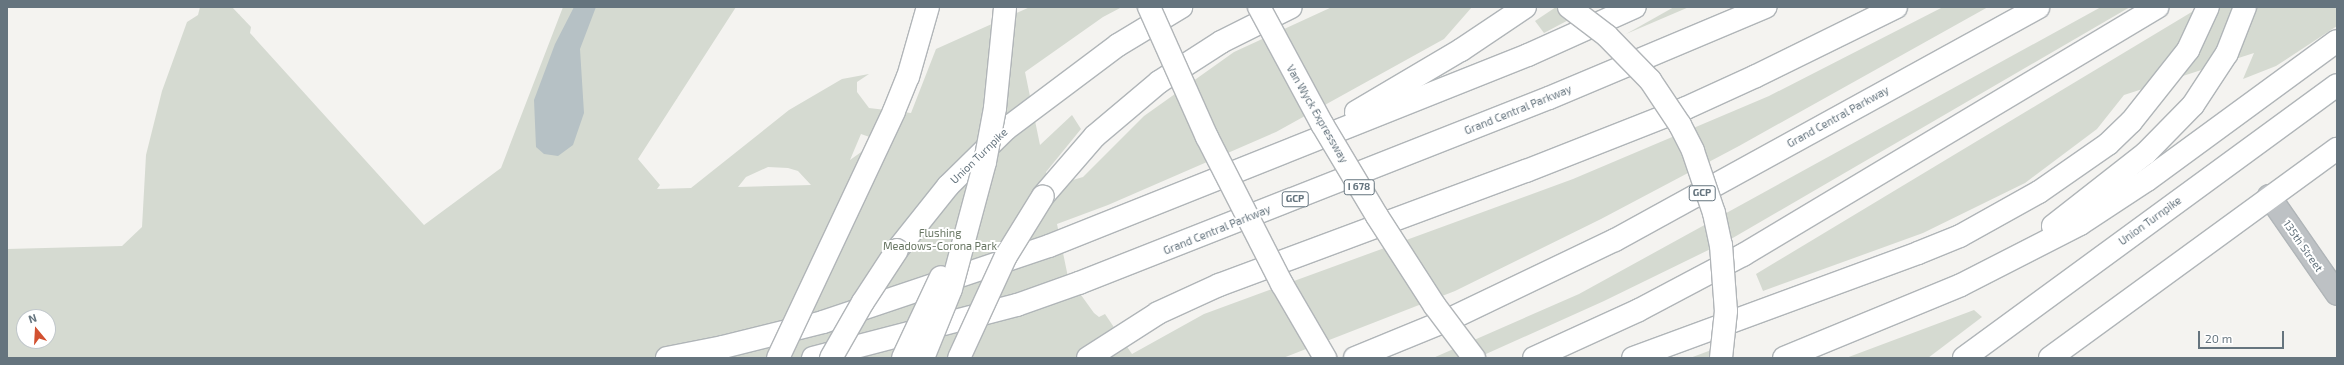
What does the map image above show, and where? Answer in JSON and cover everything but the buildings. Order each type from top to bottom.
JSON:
[{"type":"main road","points":[[778,358],[894,111],[908,77],[928,7]]},
{"type":"main road","points":[[923,358],[951,289],[975,206],[995,108],[1005,7]]},
{"type":"main road","points":[[1149,7],[1207,137],[1279,277],[1324,358]]},
{"type":"main road","name":"Union Turnpike","points":[[832,358],[863,302],[897,250],[948,186],[1006,129],[1106,52],[1181,7]]},
{"type":"main road","name":"Van Wyck Expressway","points":[[1259,7],[1322,124],[1377,216],[1435,306],[1474,358]]},
{"type":"main road","points":[[960,358],[1006,256],[1043,196],[1095,136],[1159,82],[1221,42],[1291,7]]},
{"type":"main road","points":[[1276,156],[1408,82],[1525,7]]},
{"type":"main road","points":[[1569,7],[1607,36],[1650,80],[1680,125],[1693,151],[1714,212],[1721,245],[1726,311],[1721,358]]},
{"type":"main road","points":[[668,358],[723,347],[823,322],[933,287],[1049,246],[1528,55],[1635,7]]},
{"type":"main road","name":"Grand Central Parkway","points":[[813,358],[1017,305],[1079,283],[1550,98],[1766,7]]},
{"type":"main road","points":[[1088,358],[1125,332],[1158,313],[1220,285],[1526,171],[1686,108],[1756,76],[1896,7]]},
{"type":"main road","name":"Grand Central Parkway","points":[[1355,358],[1450,319],[1615,240],[2038,7]]},
{"type":"main road","points":[[1534,358],[1639,310],[1736,259],[2158,7]]},
{"type":"main road","points":[[1634,358],[1918,253],[2002,214],[2074,170],[2108,144],[2131,122],[2171,75],[2201,26],[2208,7]]},
{"type":"main road","points":[[2004,262],[2146,154],[2193,105],[2227,53],[2245,7]]},
{"type":"main road","points":[[1784,358],[1912,306],[2080,224],[2112,204],[2337,41]]},
{"type":"main road","name":"Union Turnpike","points":[[1964,358],[2337,85]]},
{"type":"main road","points":[[2050,358],[2269,196],[2337,149]]},
{"type":"main road","points":[[903,358],[975,206]]},
{"type":"street","name":"135th Street","points":[[2269,196],[2337,294]]},
{"type":"green space","name":"Flushing Meadows-Corona Park","points":[[200,7],[232,7],[251,27],[250,33],[424,225],[501,168],[563,7],[736,7],[638,159],[660,185],[657,189],[691,188],[789,110],[842,79],[869,74],[857,82],[857,92],[869,108],[911,113],[936,49],[1030,7],[1122,7],[1103,17],[1025,72],[1040,145],[1072,115],[1081,129],[1046,172],[1049,187],[1083,177],[1144,116],[1234,52],[1332,7],[1472,7],[1444,39],[1276,132],[1108,205],[1057,224],[1068,277],[1094,313],[1099,317],[1105,314],[1132,354],[1204,314],[1573,179],[1769,96],[1943,7],[1988,7],[1739,146],[1601,219],[1455,291],[1283,358],[7,358],[7,249],[122,246],[142,227],[146,155],[162,91],[187,22],[198,15]],"holes":[[[861,134],[878,140],[850,160]],[[768,167],[788,168],[798,171],[811,185],[738,187],[746,177]]]},
{"type":"green space","points":[[1556,7],[1593,7],[1544,33],[1535,21]]},
{"type":"green space","points":[[1674,7],[1689,7],[1626,34]]},
{"type":"green space","points":[[2101,7],[2130,7],[1731,239],[1604,301],[1477,358],[1433,358],[1579,294]]},
{"type":"green space","points":[[2200,7],[2337,7],[2337,26],[2276,66],[2243,79],[2254,53],[2124,95],[2097,129],[2025,183],[1923,233],[1763,291],[1756,274]]},
{"type":"green space","points":[[1974,310],[1982,317],[1928,358],[1846,358]]},
{"type":"green space","points":[[1730,343],[1731,358],[1690,358]]},
{"type":"shaded area","points":[[574,7],[596,7],[580,49],[584,113],[573,145],[558,156],[544,154],[536,147],[534,100],[555,44]]}]
